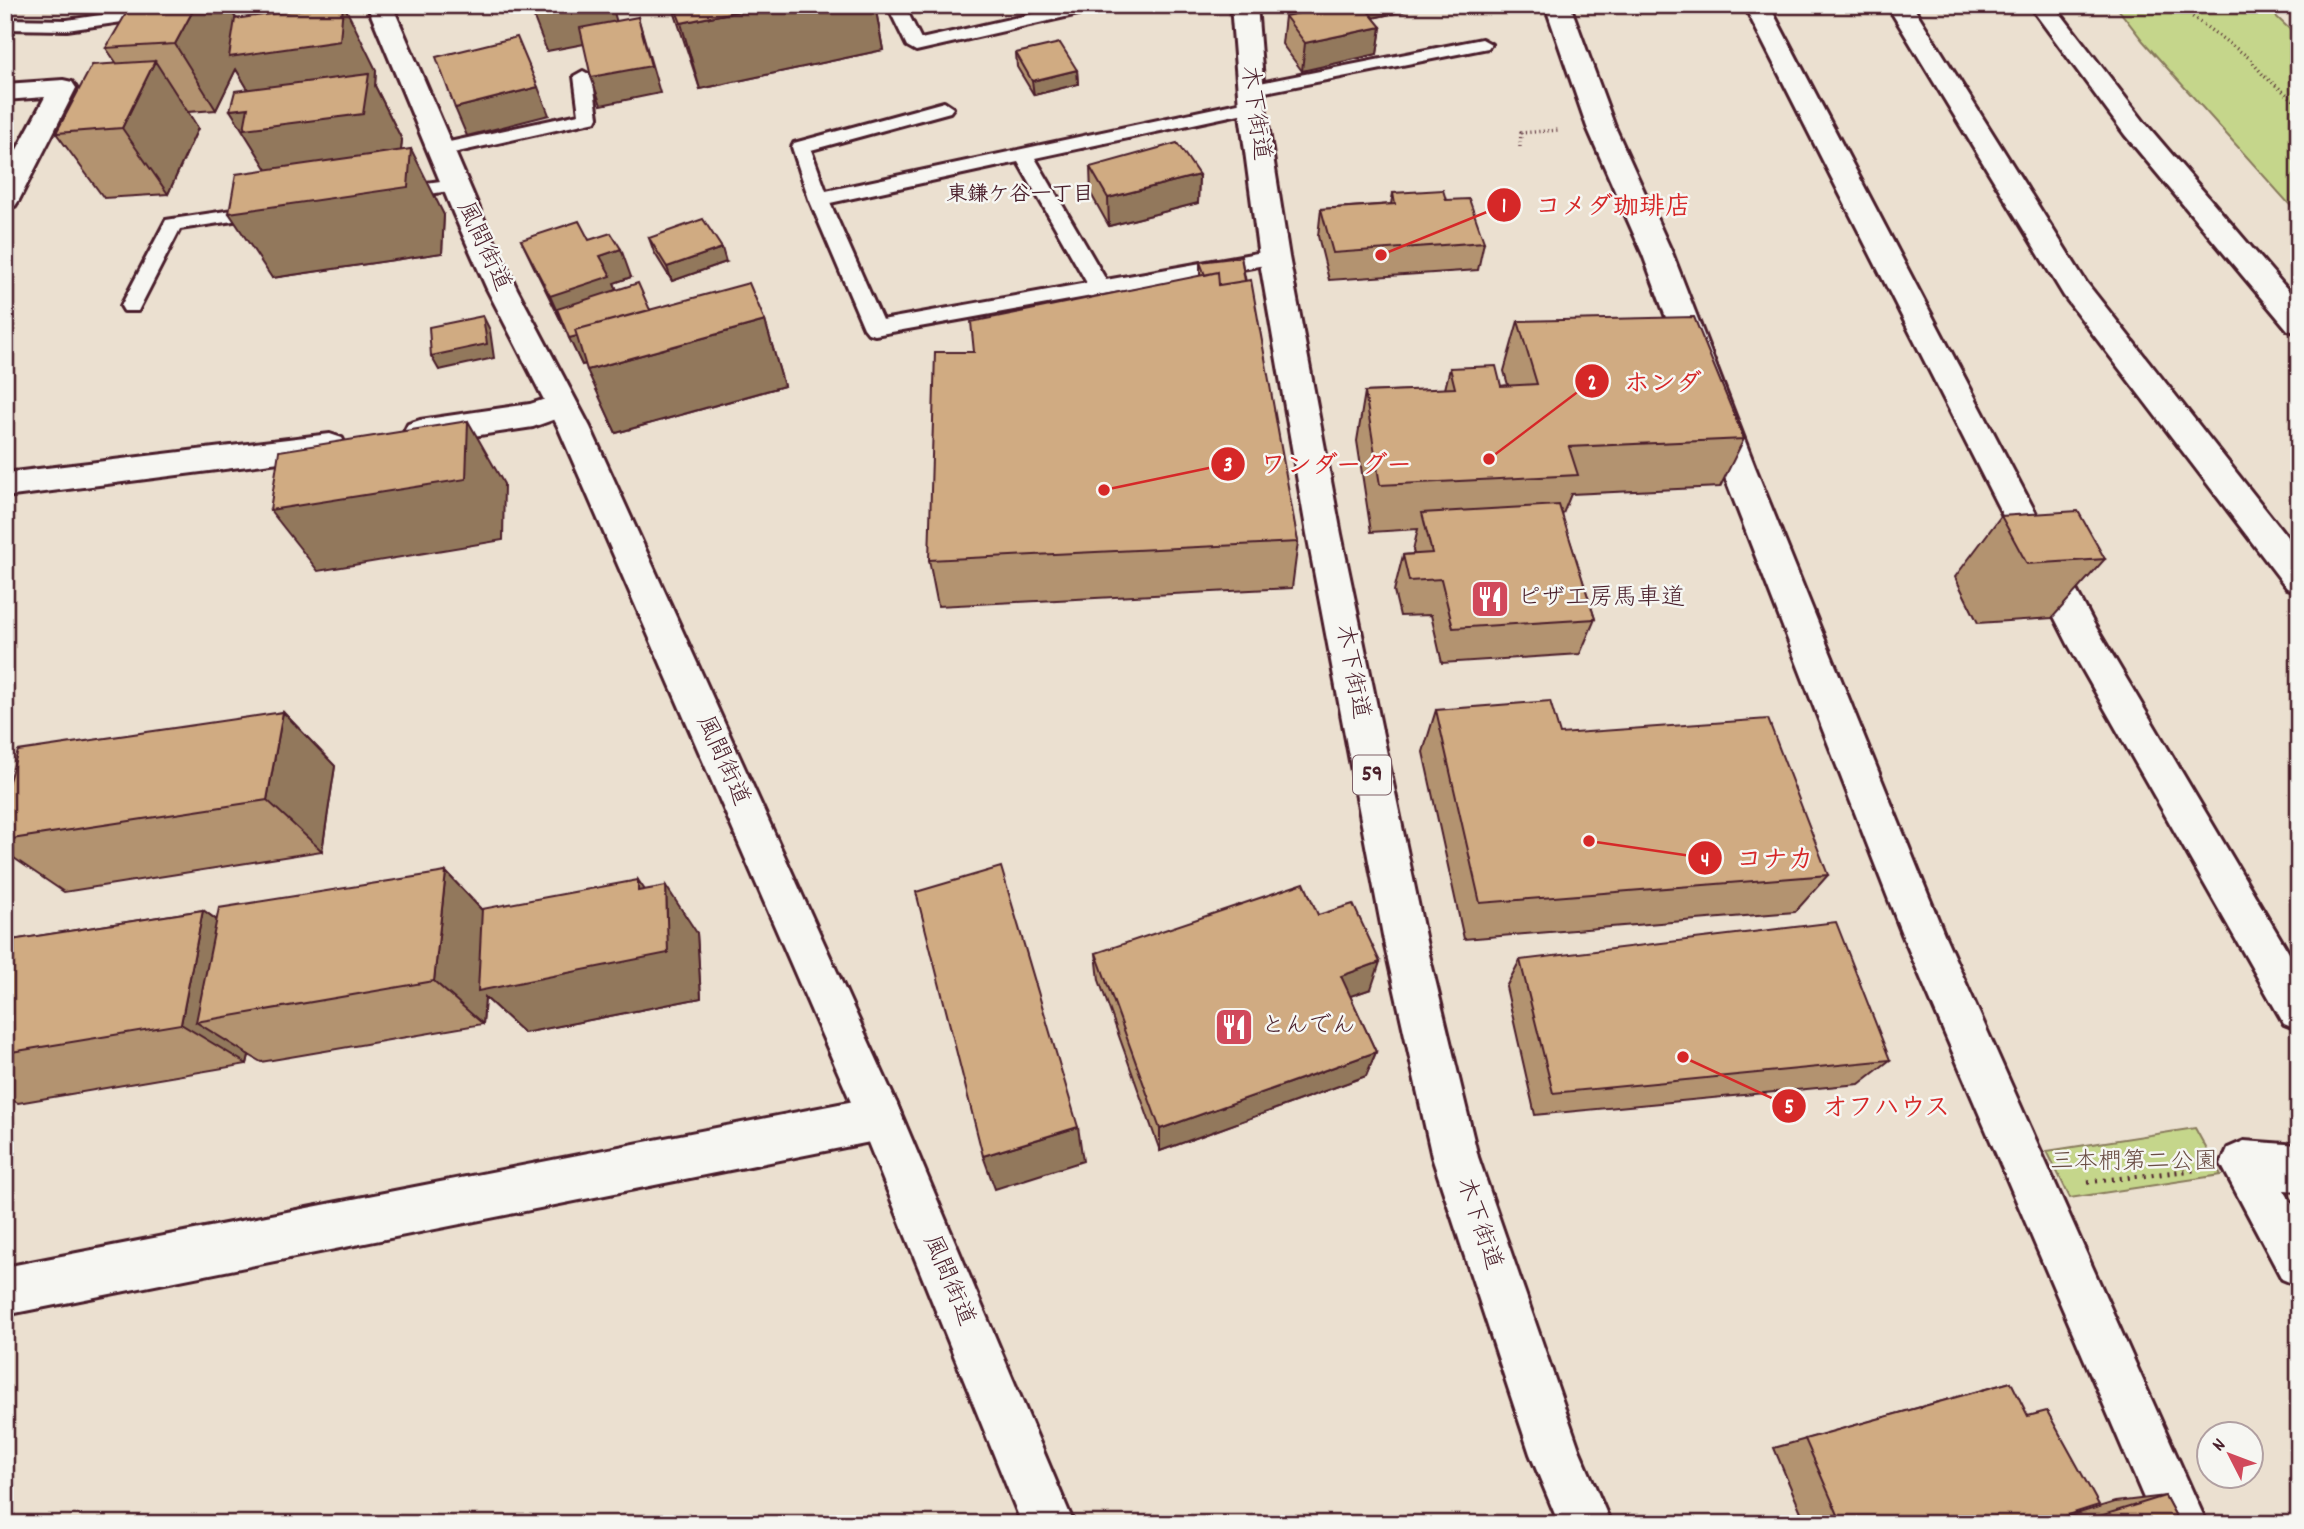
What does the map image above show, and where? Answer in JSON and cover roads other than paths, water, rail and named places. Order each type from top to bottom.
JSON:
[{"type":"street","name":"風間街道","points":[[379,5],[502,289],[574,427],[880,1118],[1048,1524]]},
{"type":"street","name":"木下街道","points":[[1244,5],[1251,98],[1274,257],[1324,534],[1406,946],[1455,1157],[1555,1454],[1585,1524]]},
{"type":"street","points":[[1557,5],[1601,127],[1658,255],[1752,504],[1923,934],[2181,1524]]},
{"type":"street","points":[[1756,5],[2081,634],[2299,1010]]},
{"type":"street","points":[[1899,5],[2075,289],[2299,578]]},
{"type":"street","points":[[2040,5],[2135,129],[2299,323]]},
{"type":"street","points":[[5,92],[63,88],[5,200]]},
{"type":"street","points":[[5,485],[371,440],[533,415],[561,405]]},
{"type":"street","points":[[5,1291],[880,1118]]},
{"type":"street","points":[[2299,1168],[2244,1164],[2299,1262]]},
{"type":"lane","points":[[5,24],[67,25],[204,5]]},
{"type":"lane","points":[[895,5],[916,46],[1096,5]]},
{"type":"lane","points":[[1016,5],[1027,21]]},
{"type":"lane","points":[[819,199],[1024,156],[1251,98],[1482,44]]},
{"type":"lane","points":[[440,150],[589,117],[583,76]]},
{"type":"lane","points":[[944,108],[801,147],[819,199],[875,328],[1274,257]]},
{"type":"lane","points":[[1024,156],[1100,288]]},
{"type":"lane","points":[[376,196],[455,185]]},
{"type":"lane","points":[[131,306],[173,224],[285,209]]},
{"type":"place","name":"コメダ珈琲店","points":[[1381,255]]},
{"type":"place","name":"ホンダ","points":[[1489,459]]},
{"type":"place","name":"ワンダーグー","points":[[1104,490]]},
{"type":"place","name":"ピザ工房馬車道","points":[[1490,599]]},
{"type":"place","name":"コナカ","points":[[1589,841]]},
{"type":"place","name":"とんでん","points":[[1234,1027]]},
{"type":"place","name":"オフハウス","points":[[1683,1057]]},
{"type":"district","name":"東鎌ケ谷一丁目","points":[[1020,196]]},
{"type":"park label","name":"三本椚第二公園","points":[[2134,1163]]}]
